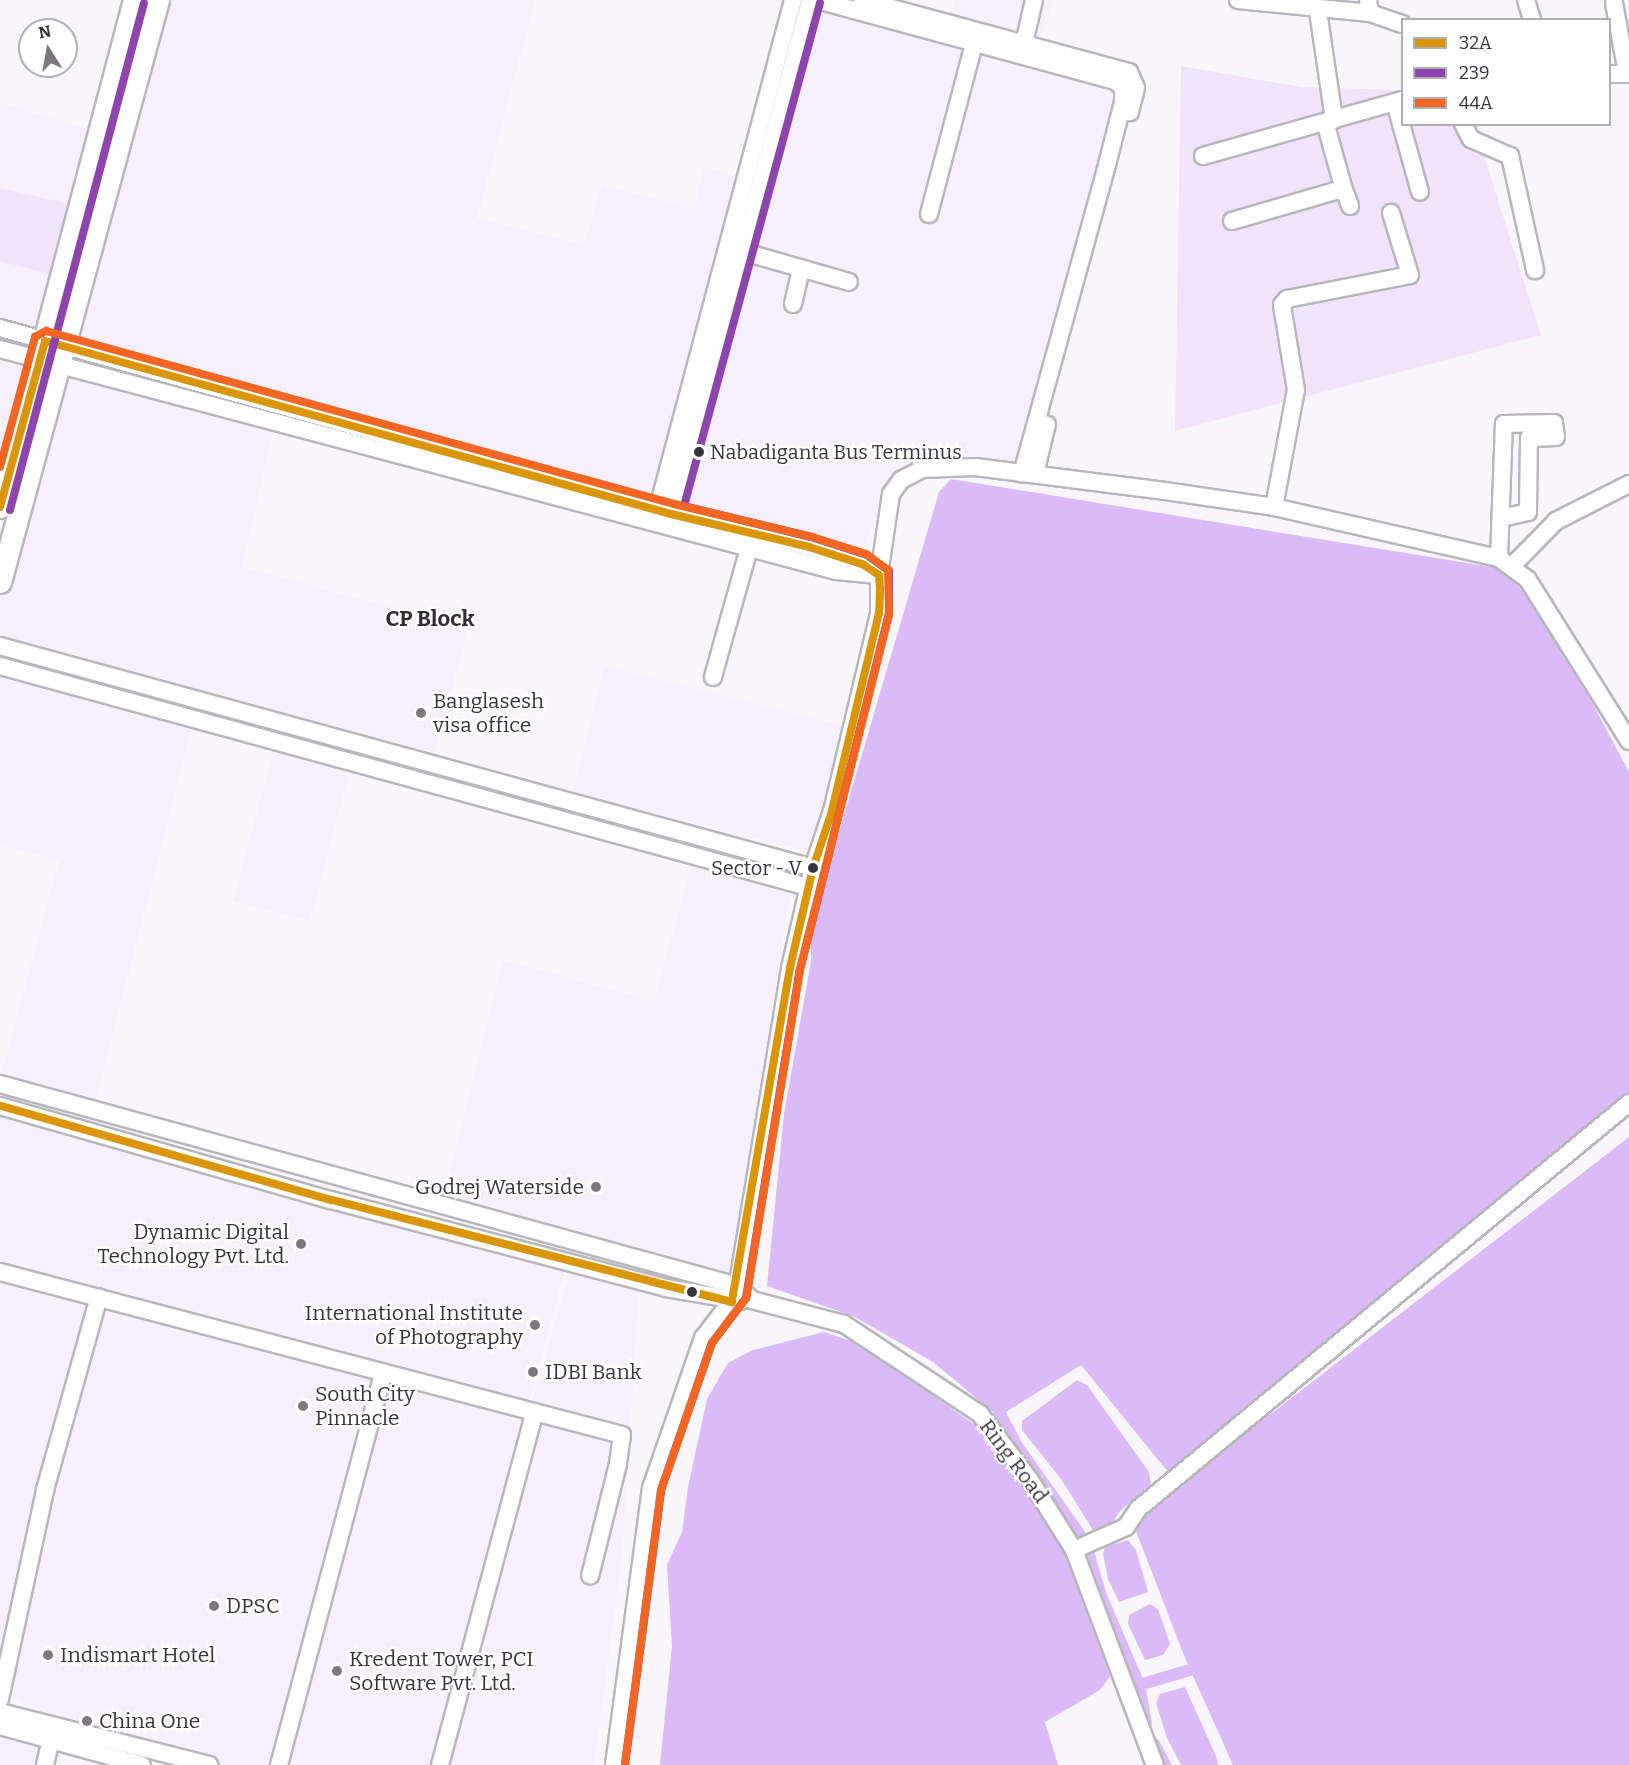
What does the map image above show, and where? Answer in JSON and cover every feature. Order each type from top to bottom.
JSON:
[{"type":"main road","points":[[0,582],[51,352],[134,0]]},
{"type":"main road","points":[[0,507],[51,352],[158,0]]},
{"type":"street","points":[[780,81],[793,0]]},
{"type":"street","points":[[663,518],[780,81],[810,0]]},
{"type":"street","points":[[817,0],[1022,50],[1129,72],[1136,88],[1028,473]]},
{"type":"street","points":[[862,0],[975,37]]},
{"type":"street","points":[[1022,50],[1034,0]]},
{"type":"street","points":[[1238,0],[1318,11],[1369,6],[1401,23]]},
{"type":"street","points":[[1526,0],[1531,18]]},
{"type":"street","points":[[1611,73],[1627,65],[1614,3]]},
{"type":"street","points":[[1318,11],[1330,121],[1344,190],[1350,206]]},
{"type":"street","points":[[929,214],[975,37]]},
{"type":"street","points":[[1203,156],[1399,101]]},
{"type":"street","points":[[1405,126],[1420,192]]},
{"type":"street","points":[[1464,126],[1471,139],[1510,156],[1535,270]]},
{"type":"street","points":[[1232,221],[1344,190]]},
{"type":"street","points":[[663,518],[744,252],[745,212]]},
{"type":"street","points":[[1274,507],[1296,390],[1282,305],[1287,299],[1410,275],[1391,213]]},
{"type":"street","points":[[744,252],[849,282]]},
{"type":"street","points":[[793,304],[801,269]]},
{"type":"street","points":[[0,328],[51,352],[213,397],[663,518],[809,547],[862,564],[881,567]]},
{"type":"street","points":[[0,349],[51,352]]},
{"type":"street","points":[[1502,518],[1528,512],[1529,438],[1556,437],[1554,423],[1504,424],[1502,518],[1506,562]]},
{"type":"street","points":[[614,1765],[651,1488],[703,1338],[735,1294],[790,968],[813,868],[832,811],[879,613],[881,567],[891,494],[910,472],[923,469],[975,467],[1274,507],[1506,562],[1528,580],[1564,632],[1629,741]]},
{"type":"street","points":[[1506,562],[1556,521],[1629,484]]},
{"type":"street","points":[[663,518],[749,548],[836,571],[881,567]]},
{"type":"street","points":[[713,677],[749,548]]},
{"type":"street","points":[[0,646],[813,868]]},
{"type":"street","points":[[0,666],[808,887]]},
{"type":"street","points":[[584,824],[589,806]]},
{"type":"street","points":[[678,850],[681,831]]},
{"type":"street","points":[[0,1084],[373,1188],[735,1294]]},
{"type":"street","points":[[1077,1549],[1126,1527],[1138,1509],[1629,1103]]},
{"type":"street","points":[[0,1106],[367,1209],[735,1294]]},
{"type":"street","points":[[367,1209],[373,1188]]},
{"type":"street","points":[[0,1272],[534,1415],[623,1435],[590,1576]]},
{"type":"street","name":"Ring Road","points":[[735,1294],[844,1324],[980,1414],[1030,1480],[1077,1549],[1155,1765]]},
{"type":"street","points":[[0,1699],[45,1490],[99,1297]]},
{"type":"street","points":[[279,1765],[383,1374]]},
{"type":"street","points":[[440,1765],[534,1415]]},
{"type":"street","points":[[0,1712],[209,1765]]},
{"type":"street","points":[[0,1726],[142,1765]]},
{"type":"street","points":[[45,1765],[51,1740]]},
{"type":"shaded area","points":[[161,0],[535,0],[477,218],[584,245],[602,185],[694,210],[704,167],[751,181],[663,504],[70,343]]},
{"type":"shaded area","points":[[806,0],[1124,87],[1024,467],[946,458],[923,461],[890,482],[863,550],[669,507]]},
{"type":"shaded area","points":[[954,0],[1053,0],[1039,47],[947,25]]},
{"type":"shaded area","points":[[1181,66],[1301,87],[1401,90],[1401,126],[1474,126],[1541,335],[1175,431]]},
{"type":"shaded area","points":[[0,103],[96,132],[42,333],[0,322]]},
{"type":"shaded area","points":[[0,188],[73,205],[53,275],[0,261]]},
{"type":"shaded area","points":[[0,355],[30,363],[0,479]]},
{"type":"shaded area","points":[[60,367],[274,427],[242,567],[468,629],[433,757],[0,641],[0,600]]},
{"type":"shaded area","points":[[951,479],[1498,568],[1541,607],[1629,772],[1629,1099],[1168,1472],[1081,1365],[1006,1412],[993,1412],[933,1362],[855,1317],[767,1286],[784,1114],[811,961],[811,928],[939,492]]},
{"type":"shaded area","points":[[604,667],[844,727],[812,853],[573,793]]},
{"type":"shaded area","points":[[0,671],[193,723],[94,1107],[0,1080],[59,861],[0,844]]},
{"type":"shaded area","points":[[275,745],[351,765],[310,921],[233,901]]},
{"type":"shaded area","points":[[692,863],[790,894],[733,1279],[443,1200],[503,960],[654,1002]]},
{"type":"shaded area","points":[[0,1110],[567,1262],[526,1415],[0,1274]]},
{"type":"shaded area","points":[[1629,1137],[1629,1765],[1233,1765],[1185,1658],[1134,1526],[1145,1511]]},
{"type":"shaded area","points":[[571,1270],[639,1287],[622,1554],[594,1765],[279,1765],[386,1382],[526,1419]]},
{"type":"shaded area","points":[[0,1279],[373,1377],[272,1765],[181,1765],[131,1752],[0,1691]]},
{"type":"shaded area","points":[[824,1332],[857,1343],[978,1427],[1043,1514],[1064,1551],[1110,1676],[1100,1690],[1045,1722],[1058,1765],[660,1765],[672,1646],[667,1565],[682,1532],[688,1487],[707,1399],[728,1363],[753,1350]]},
{"type":"shaded area","points":[[1077,1380],[1087,1385],[1149,1472],[1151,1484],[1119,1512],[1110,1527],[1093,1530],[1061,1479],[1022,1430],[1022,1421]]},
{"type":"shaded area","points":[[1128,1540],[1136,1550],[1148,1592],[1119,1602],[1108,1579],[1103,1554],[1105,1547]]},
{"type":"shaded area","points":[[1150,1604],[1158,1609],[1170,1644],[1163,1655],[1145,1660],[1128,1624],[1129,1615]]},
{"type":"shaded area","points":[[1185,1687],[1218,1765],[1181,1765],[1167,1738],[1156,1703],[1160,1694]]},
{"type":"shaded area","points":[[0,1733],[42,1744],[36,1765],[0,1765]]},
{"type":"waterway","points":[[999,1412],[1017,1446],[1085,1542],[1101,1596],[1139,1685]]},
{"type":"waterway","points":[[1146,1723],[1139,1685],[1190,1670]]},
{"type":"waterway","points":[[1154,1744],[1165,1765]]},
{"type":"transit line","name":"239","points":[[10,510],[144,3]]},
{"type":"transit line","name":"239","points":[[625,1765],[661,1490],[712,1343],[746,1298],[800,970],[889,614],[889,571],[867,555],[811,537],[684,506],[820,3]]},
{"type":"transit line","name":"44A","points":[[0,467],[35,337],[46,331],[674,504],[812,537],[866,554],[888,570],[889,615],[800,970],[746,1298],[712,1343],[661,1490],[625,1765]]},
{"type":"transit line","name":"32A","points":[[0,507],[45,341],[671,514],[809,547],[862,564],[879,575],[880,589],[879,613],[832,811],[813,868],[790,968],[732,1302],[331,1200],[0,1106]]},
{"type":"place","name":"Nabadiganta Bus Terminus","points":[[699,452]]},
{"type":"place","name":"Banglasesh visa office","points":[[421,713]]},
{"type":"place","name":"Sector - V","points":[[813,868]]},
{"type":"place","name":"Godrej Waterside","points":[[596,1187]]},
{"type":"place","name":"Dynamic Digital Technology Pvt. Ltd.","points":[[301,1244]]},
{"type":"place","name":"International Institute of Photography","points":[[535,1325]]},
{"type":"place","name":"IDBI Bank","points":[[533,1372]]},
{"type":"place","name":"South City Pinnacle","points":[[303,1406]]},
{"type":"place","name":"DPSC","points":[[214,1606]]},
{"type":"place","name":"Indismart Hotel","points":[[48,1655]]},
{"type":"place","name":"Kredent Tower, PCI Software Pvt. Ltd.","points":[[337,1671]]},
{"type":"place","name":"China One","points":[[87,1721]]},
{"type":"district","name":"CP Block","points":[[430,619]]}]
